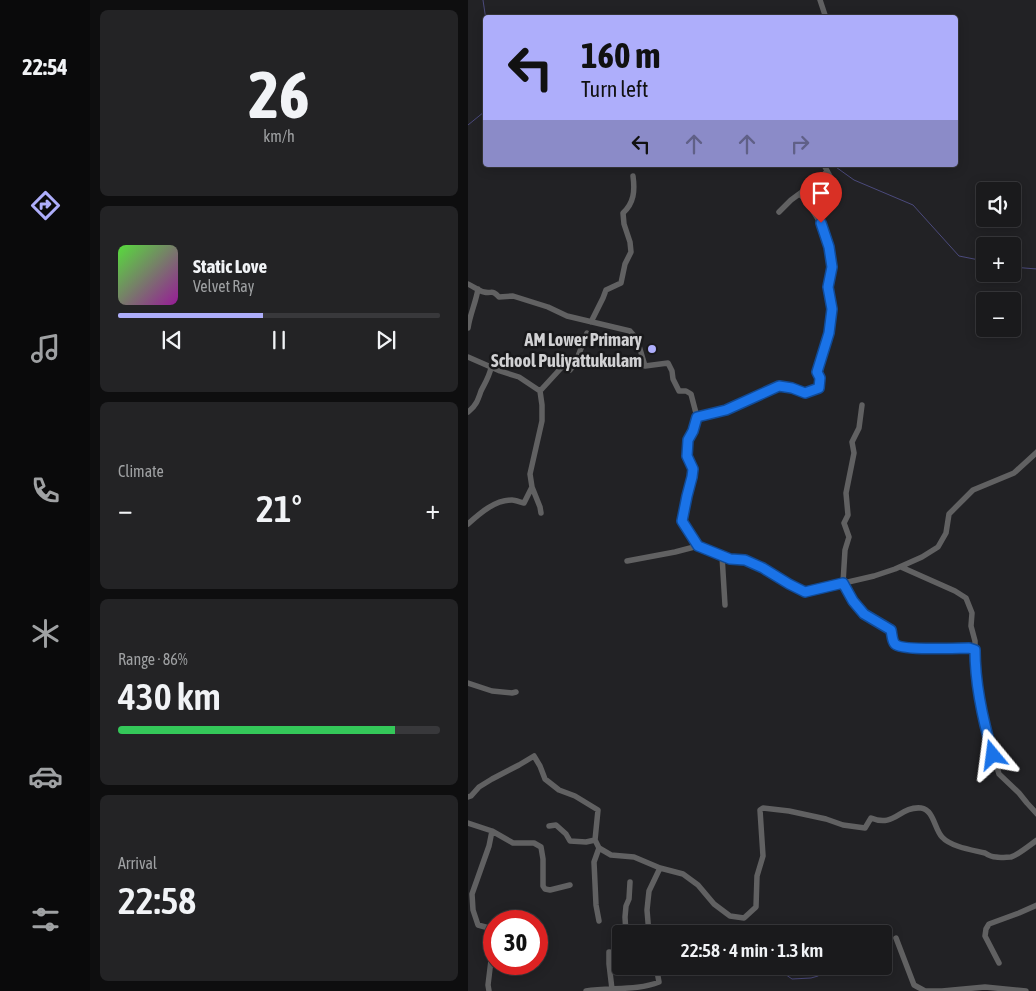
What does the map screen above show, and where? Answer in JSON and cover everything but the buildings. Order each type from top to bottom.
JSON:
[{"type":"street","points":[[820,0],[825,15]]},
{"type":"street","points":[[826,168],[833,182]]},
{"type":"street","points":[[779,212],[821,178],[826,168]]},
{"type":"street","points":[[592,322],[606,290],[621,283],[625,264],[631,252],[623,213],[633,201],[633,176]]},
{"type":"street","points":[[697,417],[726,410],[779,386],[805,393],[819,388],[820,378],[817,372],[829,333],[832,309],[828,287],[832,267],[829,247],[821,223],[811,206],[800,194]]},
{"type":"street","points":[[468,284],[484,292],[492,292],[499,297],[513,296],[521,298],[568,316],[630,331],[637,339],[645,366],[668,363],[679,390],[691,394],[697,417],[688,440],[687,456],[693,469],[682,521],[698,546],[730,559],[745,560],[805,592],[874,576],[922,557],[938,547],[946,533],[949,514],[973,490],[1014,473],[1036,452]]},
{"type":"street","points":[[468,328],[478,289]]},
{"type":"street","points":[[540,391],[562,367],[570,370],[575,364],[587,333]]},
{"type":"street","points":[[468,357],[491,368],[519,377],[540,391],[542,420],[530,474],[541,513]]},
{"type":"street","points":[[468,412],[474,408],[478,401],[490,375],[491,368]]},
{"type":"street","points":[[862,405],[859,428],[852,442],[854,452],[846,493],[848,515],[844,523],[849,537],[845,550],[843,583],[853,601],[864,614],[891,630],[893,642],[897,646],[969,648],[975,650]]},
{"type":"street","points":[[468,524],[483,510],[501,502],[512,500],[524,503],[532,485]]},
{"type":"street","points":[[627,561],[698,546]]},
{"type":"street","points":[[722,556],[725,605]]},
{"type":"street","points":[[900,567],[955,591],[966,598],[972,613],[971,626],[975,641],[979,699],[999,774],[1019,793],[1036,814]]},
{"type":"street","points":[[468,683],[492,691],[516,692]]},
{"type":"street","points":[[468,797],[479,787],[534,756],[545,779],[559,790],[575,796],[598,810],[595,840],[599,848],[611,854],[634,857],[660,868],[683,874],[698,885],[714,904],[730,916],[744,918],[756,907],[757,876],[763,856],[760,810],[763,808],[865,828],[871,818],[887,821],[911,809],[920,808],[928,811],[938,831],[948,842],[965,849],[996,857],[1013,856],[1036,840]]},
{"type":"street","points":[[468,822],[492,831],[513,843],[534,843],[541,847],[543,859],[542,886],[550,890],[570,885]]},
{"type":"street","points":[[549,826],[556,826],[566,834],[570,841],[586,842],[595,840]]},
{"type":"street","points":[[489,991],[492,952],[489,928],[478,925],[473,910],[472,894],[489,846],[492,831]]},
{"type":"street","points":[[598,921],[594,862],[599,848]]},
{"type":"street","points":[[648,925],[647,910],[649,891],[660,868]]},
{"type":"street","points":[[626,925],[630,882]]},
{"type":"street","points":[[999,964],[985,936],[989,924],[1036,905]]},
{"type":"street","points":[[896,938],[914,984],[925,991],[985,986],[1026,991]]},
{"type":"street","points":[[612,953],[609,952],[612,989]]},
{"type":"street","points":[[586,991],[602,988],[650,986],[659,982],[658,975]]},
{"type":"waterway","points":[[483,0],[485,15]]},
{"type":"waterway","points":[[468,125],[483,113]]},
{"type":"waterway","points":[[836,167],[854,180],[913,205],[959,256],[976,259]]},
{"type":"waterway","points":[[1021,268],[1037,269]]},
{"type":"waterway","points":[[786,975],[792,979],[811,978],[819,975]]},
{"type":"place","name":"AM Lower Primary School Puliyattukulam","points":[[652,349]]},
{"type":"route","points":[[821,223],[829,247],[832,267],[828,287],[832,309],[829,333],[817,372],[820,378],[819,388],[805,393],[779,386],[762,392],[726,410],[697,417],[688,440],[687,456],[693,469],[682,521],[698,546],[730,559],[745,560],[805,592],[843,583],[853,601],[864,614],[891,630],[893,642],[897,646],[941,649],[969,648],[975,650],[979,699],[993,755]]}]
